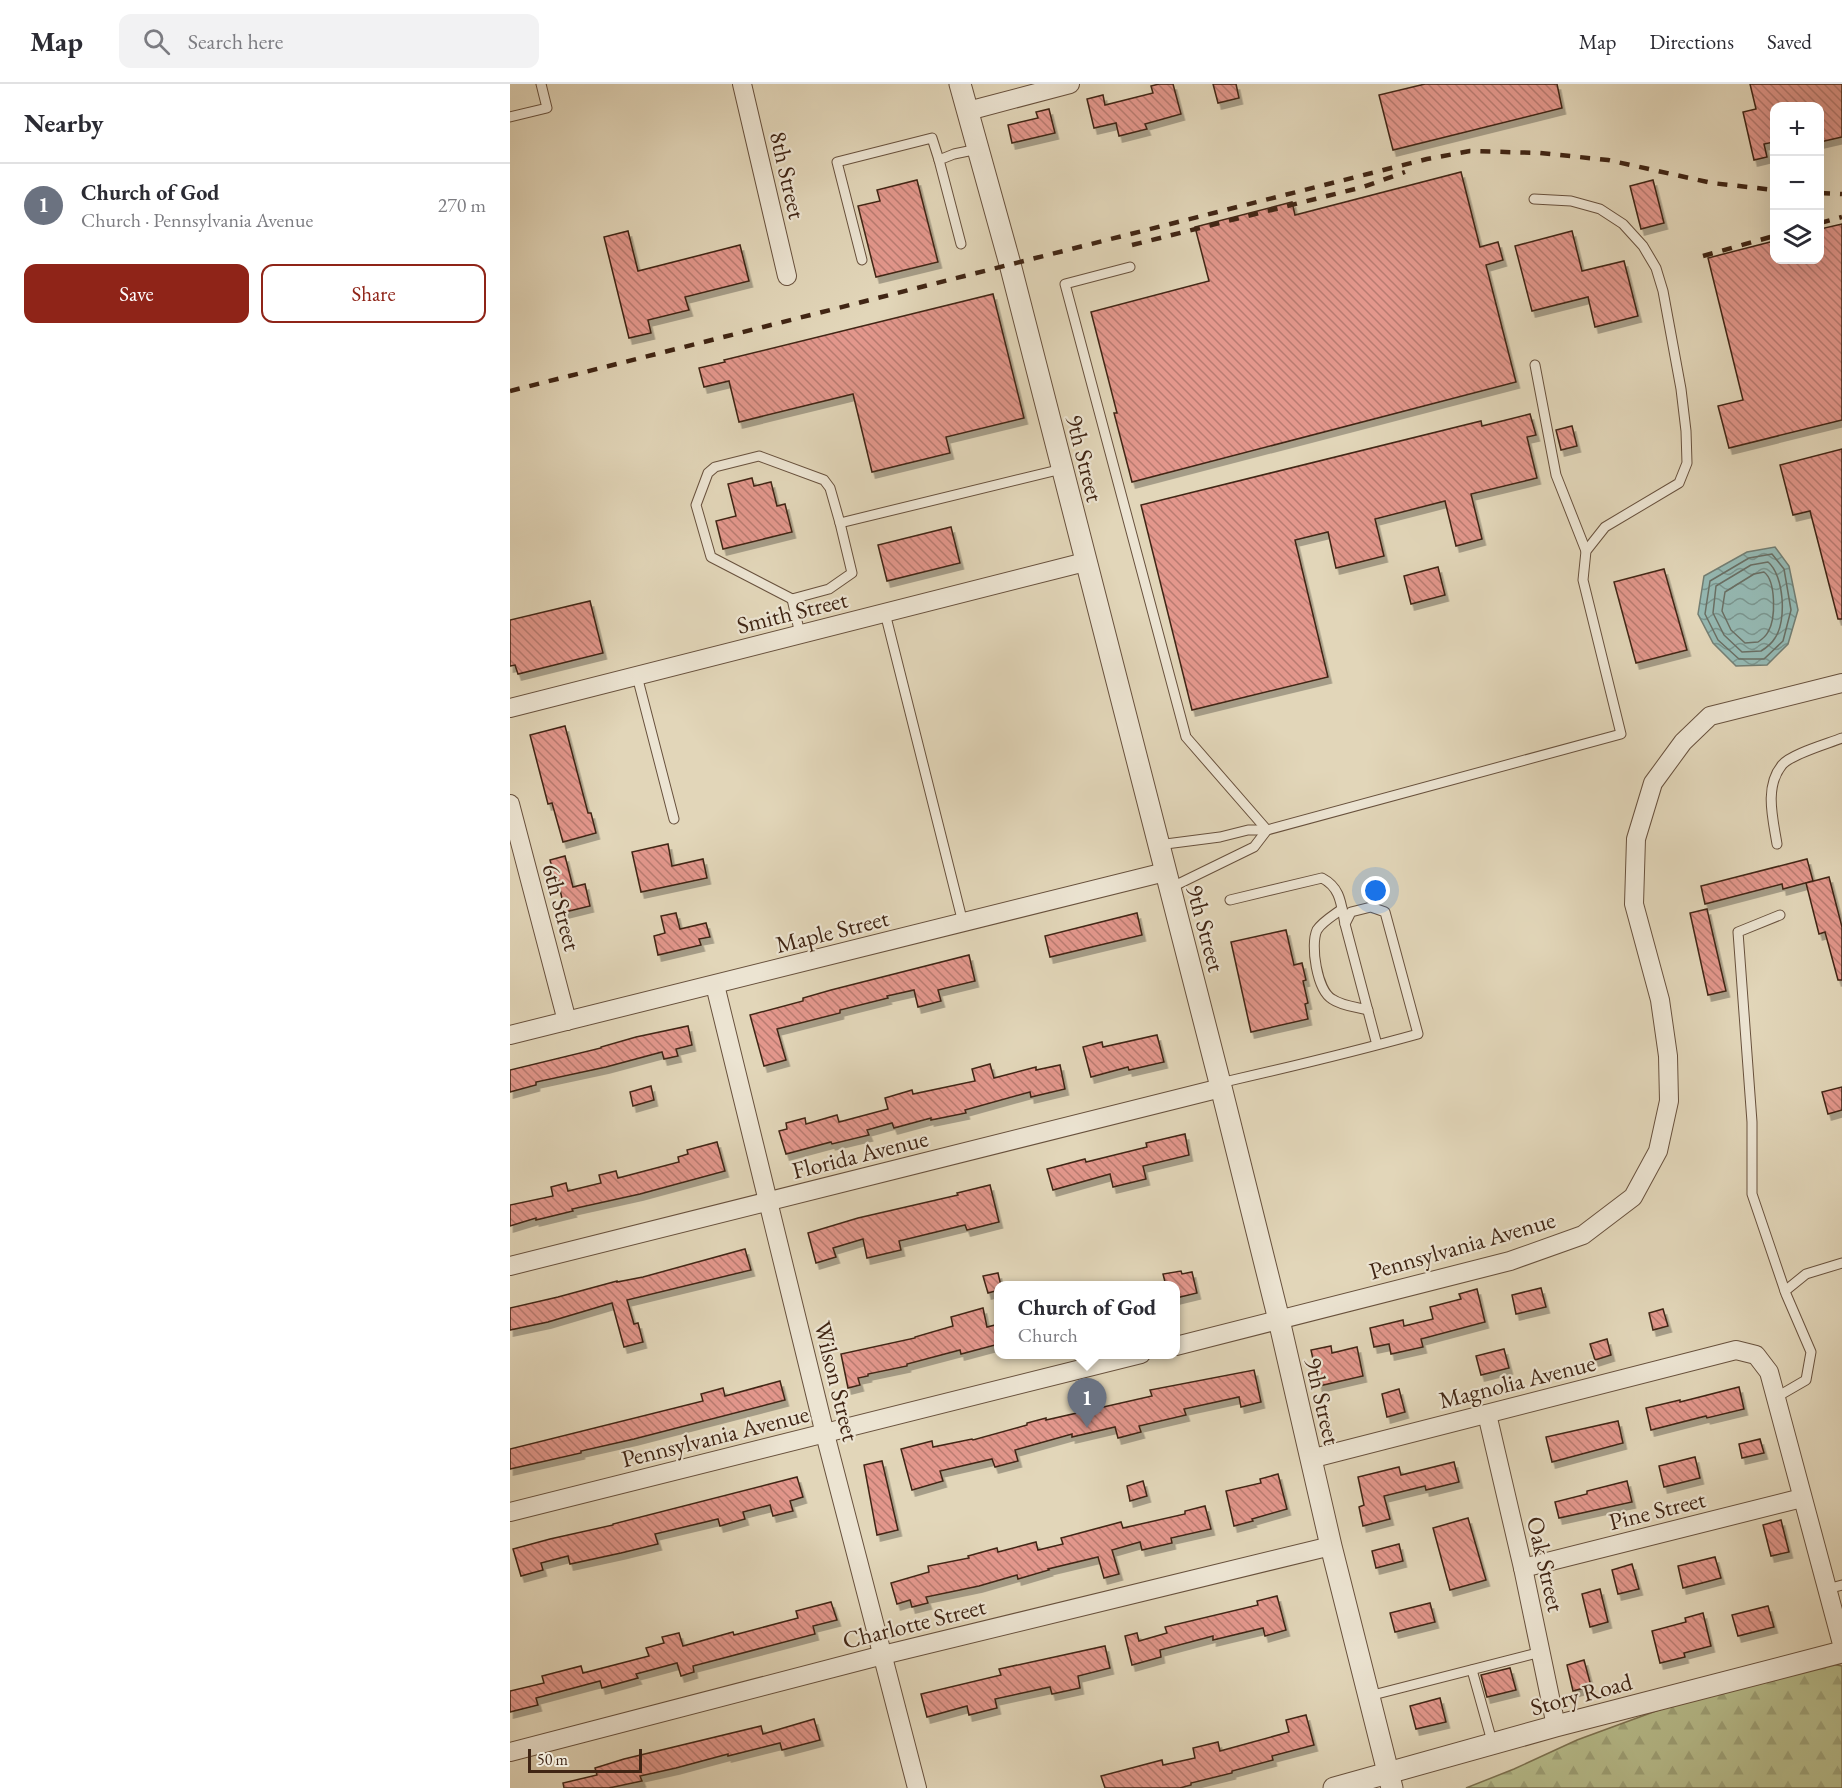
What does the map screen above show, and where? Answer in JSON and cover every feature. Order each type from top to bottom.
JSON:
[{"type":"street","name":"8th Street","points":[[742,84],[787,276]]},
{"type":"street","name":"9th Street","points":[[960,84],[1010,264],[1221,1086],[1279,1320],[1331,1546],[1390,1781]]},
{"type":"street","points":[[968,111],[1070,84]]},
{"type":"street","name":"Smith Street","points":[[510,708],[1085,562]]},
{"type":"street","name":"Pennsylvania Avenue","points":[[1180,1345],[1510,1261],[1583,1235],[1634,1197],[1658,1151],[1669,1101],[1668,1056],[1660,1000],[1634,904],[1636,839],[1653,783],[1683,742],[1710,716],[1842,683]]},
{"type":"street","name":"6th Street","points":[[510,804],[567,1022]]},
{"type":"street","name":"Maple Street","points":[[510,1035],[963,922],[1167,880]]},
{"type":"street","name":"Wilson Street","points":[[715,985],[825,1434],[917,1788]]},
{"type":"street","name":"Florida Avenue","points":[[510,1266],[1221,1086]]},
{"type":"street","name":"Magnolia Avenue","points":[[1310,1459],[1736,1350],[1756,1355],[1769,1372],[1775,1398]]},
{"type":"street","name":"Pennsylvania Avenue","points":[[510,1512],[1121,1359]]},
{"type":"street","points":[[1775,1398],[1802,1498],[1834,1587],[1842,1644]]},
{"type":"street","name":"Oak Street","points":[[1487,1414],[1523,1568],[1556,1726]]},
{"type":"street","name":"Pine Street","points":[[1523,1568],[1802,1498]]},
{"type":"street","name":"Charlotte Street","points":[[510,1752],[883,1655],[1331,1546]]},
{"type":"street","name":"Story Road","points":[[1334,1788],[1390,1781],[1556,1726],[1842,1652]]},
{"type":"lane","points":[[510,117],[547,108],[541,84]]},
{"type":"lane","points":[[862,260],[837,162],[932,138],[960,244]]},
{"type":"lane","points":[[939,160],[978,148]]},
{"type":"lane","points":[[1534,199],[1571,201],[1600,209],[1623,224],[1643,246],[1656,268],[1663,291],[1681,389],[1687,463],[1679,483],[1605,527],[1586,551]]},
{"type":"lane","points":[[1130,267],[1065,284],[1186,737],[1267,830]]},
{"type":"lane","points":[[1158,845],[1220,837],[1248,830],[1267,830],[1621,734],[1583,580],[1586,551],[1556,475],[1534,365]]},
{"type":"lane","points":[[759,456],[824,480],[830,488],[852,573],[829,589],[792,599],[711,557],[696,505],[708,473],[715,467],[759,456]]},
{"type":"lane","points":[[840,523],[1062,469]]},
{"type":"lane","points":[[792,599],[800,634]]},
{"type":"lane","points":[[885,613],[963,922]]},
{"type":"lane","points":[[637,676],[674,819]]},
{"type":"lane","points":[[1777,844],[1771,804],[1774,782],[1782,764],[1802,752],[1842,738]]},
{"type":"lane","points":[[1167,880],[1254,847],[1267,830]]},
{"type":"lane","points":[[1230,900],[1322,878],[1330,882],[1337,890],[1377,1045]]},
{"type":"lane","points":[[1221,1086],[1418,1034],[1385,912],[1371,907],[1350,912],[1346,924]]},
{"type":"lane","points":[[1342,909],[1318,928],[1313,941],[1315,958],[1325,993],[1332,999],[1368,1010]]},
{"type":"lane","points":[[1775,1398],[1806,1380],[1811,1352],[1785,1291],[1752,1194],[1752,1122],[1738,932],[1780,915]]},
{"type":"lane","points":[[1785,1291],[1806,1274],[1842,1263]]},
{"type":"lane","points":[[1369,1696],[1541,1653]]},
{"type":"lane","points":[[1472,1670],[1493,1745]]},
{"type":"green space","points":[[1818,1661],[1842,1666],[1842,1788],[1466,1788],[1577,1740],[1656,1711],[1752,1679]]},
{"type":"water","points":[[1775,547],[1789,566],[1798,610],[1788,644],[1767,665],[1736,666],[1713,643],[1698,614],[1704,576],[1747,552]]},
{"type":"building","points":[[1173,84],[1181,114],[1145,124],[1147,129],[1119,136],[1116,123],[1094,128],[1087,99],[1103,95],[1105,105],[1153,93],[1151,86]]},
{"type":"building","points":[[1213,84],[1236,84],[1239,98],[1218,103]]},
{"type":"building","points":[[1425,84],[1557,84],[1562,108],[1393,150],[1379,95]]},
{"type":"building","points":[[1750,84],[1842,84],[1842,137],[1824,141],[1824,102],[1770,102],[1770,143],[1764,144],[1767,157],[1754,160],[1743,112],[1756,109]]},
{"type":"building","points":[[1049,109],[1055,133],[1012,143],[1008,125],[1038,118],[1036,112]]},
{"type":"building","points":[[1461,172],[1480,247],[1498,242],[1503,260],[1486,265],[1516,382],[1132,482],[1091,312],[1209,281],[1195,227],[1292,202],[1295,215]]},
{"type":"building","points":[[917,180],[938,262],[876,277],[858,206],[880,201],[877,190]]},
{"type":"building","points":[[1653,180],[1664,223],[1641,229],[1630,186]]},
{"type":"building","points":[[1842,224],[1842,420],[1729,448],[1718,406],[1743,400],[1708,258],[1770,242],[1770,264],[1824,264],[1824,228]]},
{"type":"building","points":[[628,231],[638,271],[740,245],[749,281],[685,297],[689,310],[648,320],[651,333],[629,338],[604,237]]},
{"type":"building","points":[[1572,231],[1582,271],[1624,261],[1638,316],[1595,327],[1588,297],[1532,311],[1515,246]]},
{"type":"building","points":[[993,294],[1024,418],[946,437],[950,453],[872,472],[853,394],[739,422],[729,381],[704,387],[699,368]]},
{"type":"building","points":[[1530,414],[1536,435],[1527,437],[1537,478],[1471,494],[1482,539],[1456,546],[1445,501],[1375,519],[1384,556],[1336,568],[1328,532],[1295,540],[1328,677],[1192,710],[1141,505],[1481,421],[1482,426]]},
{"type":"building","points":[[1572,426],[1577,446],[1561,450],[1556,430]]},
{"type":"building","points":[[1842,449],[1842,619],[1838,619],[1810,511],[1793,515],[1780,465]]},
{"type":"building","points":[[752,478],[754,486],[771,482],[777,506],[785,504],[792,532],[723,549],[716,521],[736,516],[728,484]]},
{"type":"building","points":[[951,527],[960,563],[887,581],[878,545]]},
{"type":"building","points":[[1438,567],[1445,595],[1411,604],[1404,576]]},
{"type":"building","points":[[1664,569],[1687,650],[1636,663],[1614,582]]},
{"type":"building","points":[[590,601],[603,653],[518,674],[515,665],[510,666],[510,620]]},
{"type":"building","points":[[565,726],[588,813],[591,813],[596,833],[563,842],[552,803],[548,804],[530,735]]},
{"type":"building","points":[[668,844],[672,866],[703,859],[707,878],[641,892],[632,852]]},
{"type":"building","points":[[565,856],[573,887],[585,884],[590,906],[565,912],[557,876],[554,876],[550,860]]},
{"type":"building","points":[[1807,859],[1813,881],[1783,889],[1782,884],[1705,904],[1701,886]]},
{"type":"building","points":[[1829,877],[1842,927],[1842,980],[1838,980],[1825,932],[1819,934],[1806,883]]},
{"type":"building","points":[[1707,909],[1726,991],[1708,995],[1690,913]]},
{"type":"building","points":[[676,913],[680,929],[706,923],[710,937],[699,939],[701,945],[658,955],[654,936],[665,933],[661,916]]},
{"type":"building","points":[[1137,913],[1142,935],[1050,957],[1045,936]]},
{"type":"building","points":[[1286,930],[1294,965],[1302,963],[1306,980],[1303,981],[1308,1003],[1305,1004],[1308,1019],[1251,1032],[1231,942]]},
{"type":"building","points":[[969,955],[975,981],[938,990],[941,1001],[918,1007],[914,990],[840,1010],[840,1013],[777,1029],[786,1060],[764,1066],[750,1015],[803,1001],[803,998],[831,990]]},
{"type":"building","points":[[688,1026],[692,1045],[676,1049],[678,1056],[664,1059],[662,1052],[536,1082],[536,1085],[510,1092],[510,1070]]},
{"type":"building","points":[[1157,1035],[1164,1062],[1129,1070],[1128,1067],[1091,1077],[1083,1047],[1102,1042],[1103,1047]]},
{"type":"building","points":[[990,1064],[994,1078],[1036,1067],[1036,1070],[1060,1065],[1065,1089],[1031,1097],[1030,1092],[965,1110],[966,1113],[931,1120],[931,1118],[894,1128],[892,1123],[867,1130],[869,1135],[786,1154],[779,1131],[787,1129],[786,1123],[805,1118],[806,1124],[837,1115],[839,1122],[888,1109],[885,1098],[912,1090],[913,1094],[975,1081],[972,1069]]},
{"type":"building","points":[[651,1086],[654,1100],[633,1106],[630,1092]]},
{"type":"building","points":[[1842,1087],[1842,1110],[1828,1114],[1822,1092]]},
{"type":"building","points":[[1185,1134],[1189,1155],[1143,1166],[1146,1179],[1113,1187],[1110,1174],[1053,1190],[1047,1169],[1147,1147],[1146,1143]]},
{"type":"building","points":[[717,1142],[725,1171],[510,1226],[510,1205],[553,1196],[551,1187],[566,1183],[568,1191],[601,1183],[599,1175],[616,1171],[618,1178],[679,1162],[678,1157],[688,1154],[687,1150]]},
{"type":"building","points":[[990,1185],[999,1222],[967,1230],[965,1225],[899,1241],[901,1250],[867,1258],[863,1239],[833,1248],[836,1257],[816,1263],[808,1233]]},
{"type":"building","points":[[745,1249],[751,1270],[627,1300],[634,1324],[638,1323],[643,1342],[624,1347],[612,1303],[548,1322],[510,1330],[510,1308],[617,1281],[643,1277]]},
{"type":"building","points":[[1192,1272],[1197,1293],[1180,1297],[1180,1281],[1165,1281],[1163,1274]]},
{"type":"building","points":[[998,1273],[1000,1281],[994,1281],[994,1291],[988,1293],[983,1276]]},
{"type":"building","points":[[1541,1288],[1546,1307],[1516,1314],[1512,1295]]},
{"type":"building","points":[[1477,1289],[1485,1322],[1421,1339],[1423,1347],[1391,1354],[1389,1344],[1374,1347],[1370,1328],[1403,1320],[1404,1326],[1433,1319],[1430,1307],[1461,1299],[1459,1294]]},
{"type":"building","points":[[983,1308],[987,1327],[994,1325],[994,1345],[961,1354],[960,1350],[907,1364],[907,1366],[868,1374],[868,1376],[858,1378],[860,1385],[848,1388],[841,1354],[915,1338],[953,1326],[951,1317]]},
{"type":"building","points":[[1663,1309],[1668,1326],[1653,1330],[1649,1313]]},
{"type":"building","points":[[1607,1339],[1611,1355],[1595,1360],[1590,1344]]},
{"type":"building","points":[[1331,1346],[1332,1353],[1357,1347],[1363,1376],[1319,1386],[1311,1350]]},
{"type":"building","points":[[1504,1349],[1509,1368],[1481,1375],[1476,1356]]},
{"type":"building","points":[[1254,1370],[1261,1402],[1241,1407],[1239,1397],[1184,1409],[1186,1415],[1139,1426],[1141,1432],[1118,1438],[1115,1427],[1072,1437],[1072,1434],[1015,1450],[1018,1461],[995,1467],[992,1459],[940,1471],[943,1481],[912,1490],[901,1449],[932,1441],[933,1447],[973,1440],[1046,1418],[1046,1420],[1152,1396],[1150,1390]]},
{"type":"building","points":[[780,1381],[785,1400],[510,1469],[510,1449],[703,1401],[701,1394],[723,1388],[725,1396]]},
{"type":"building","points":[[1739,1387],[1744,1409],[1651,1430],[1646,1408]]},
{"type":"building","points":[[1399,1389],[1405,1412],[1387,1417],[1382,1394]]},
{"type":"building","points":[[1618,1421],[1623,1443],[1552,1462],[1546,1437]]},
{"type":"building","points":[[1760,1439],[1764,1453],[1742,1458],[1739,1444]]},
{"type":"building","points":[[1695,1457],[1700,1478],[1664,1487],[1659,1466]]},
{"type":"building","points":[[882,1461],[898,1530],[877,1535],[864,1465]]},
{"type":"building","points":[[1454,1462],[1459,1482],[1426,1490],[1425,1486],[1384,1496],[1390,1519],[1363,1526],[1359,1507],[1364,1505],[1358,1477],[1399,1467],[1401,1475]]},
{"type":"building","points":[[1278,1474],[1287,1509],[1234,1526],[1226,1491],[1261,1483],[1260,1479]]},
{"type":"building","points":[[797,1477],[803,1497],[790,1501],[793,1511],[773,1516],[770,1505],[743,1512],[745,1519],[720,1526],[718,1519],[655,1534],[658,1544],[570,1564],[568,1556],[541,1563],[543,1570],[521,1576],[513,1549]]},
{"type":"building","points":[[1143,1481],[1147,1496],[1130,1501],[1127,1486]]},
{"type":"building","points":[[1627,1481],[1632,1502],[1559,1518],[1555,1502]]},
{"type":"building","points":[[1205,1506],[1211,1529],[1171,1538],[1172,1543],[1142,1550],[1140,1542],[1112,1550],[1119,1574],[1104,1578],[1098,1557],[1018,1579],[1017,1575],[926,1597],[928,1603],[912,1607],[910,1600],[897,1604],[891,1583],[929,1572],[928,1566],[969,1558],[968,1556],[997,1548],[998,1552],[1036,1542],[1038,1550],[1063,1544],[1061,1538],[1121,1522],[1123,1528],[1185,1514],[1185,1511]]},
{"type":"building","points":[[1468,1518],[1486,1580],[1450,1590],[1433,1528]]},
{"type":"building","points":[[1781,1520],[1789,1552],[1771,1556],[1763,1525]]},
{"type":"building","points":[[1399,1544],[1403,1561],[1376,1568],[1372,1551]]},
{"type":"building","points":[[1715,1557],[1721,1578],[1683,1588],[1678,1566]]},
{"type":"building","points":[[1632,1564],[1639,1589],[1618,1594],[1612,1570]]},
{"type":"building","points":[[1600,1589],[1608,1622],[1590,1627],[1582,1594]]},
{"type":"building","points":[[1277,1596],[1286,1630],[1265,1636],[1263,1628],[1213,1640],[1213,1636],[1160,1650],[1161,1657],[1132,1665],[1125,1636],[1137,1633],[1139,1641],[1167,1633],[1165,1627],[1258,1605],[1257,1601]]},
{"type":"building","points":[[831,1602],[837,1620],[813,1626],[815,1634],[693,1666],[694,1672],[681,1676],[677,1663],[636,1674],[638,1678],[602,1688],[600,1681],[536,1698],[538,1705],[510,1712],[510,1691],[544,1683],[542,1676],[581,1666],[583,1673],[649,1656],[646,1648],[664,1643],[662,1637],[679,1633],[683,1646],[798,1618],[796,1611]]},
{"type":"building","points":[[1430,1603],[1435,1622],[1395,1632],[1390,1613]]},
{"type":"building","points":[[1768,1606],[1774,1627],[1738,1636],[1732,1615]]},
{"type":"building","points":[[1703,1613],[1711,1646],[1684,1653],[1685,1657],[1660,1663],[1652,1631],[1686,1622],[1685,1618]]},
{"type":"building","points":[[1105,1646],[1110,1668],[1078,1676],[1080,1688],[1052,1694],[1050,1687],[995,1699],[997,1708],[969,1715],[967,1706],[927,1717],[921,1694],[1001,1675],[999,1669]]},
{"type":"building","points":[[1584,1660],[1591,1686],[1573,1691],[1567,1665]]},
{"type":"building","points":[[1510,1668],[1516,1690],[1487,1697],[1481,1675]]},
{"type":"building","points":[[1440,1698],[1446,1722],[1416,1729],[1410,1706]]},
{"type":"building","points":[[1306,1715],[1314,1745],[1272,1756],[1273,1760],[1232,1771],[1232,1773],[1180,1788],[1105,1788],[1101,1776],[1162,1760],[1163,1765],[1195,1758],[1193,1748],[1218,1742],[1220,1751],[1289,1732],[1286,1720]]},
{"type":"building","points":[[814,1719],[820,1740],[782,1750],[780,1743],[728,1756],[728,1754],[640,1776],[642,1781],[609,1788],[564,1788],[563,1783],[597,1775],[595,1768],[624,1759],[761,1726],[763,1734]]},
{"type":"railway","points":[[510,391],[1427,159],[1470,151],[1540,153],[1608,160],[1712,183],[1770,190]]},
{"type":"railway","points":[[1132,245],[1363,187],[1405,172]]},
{"type":"railway","points":[[1824,193],[1842,194]]},
{"type":"railway","points":[[1824,222],[1842,217]]},
{"type":"railway","points":[[1703,256],[1770,237]]},
{"type":"place","name":"Church of God","points":[[1087,1428]]}]
